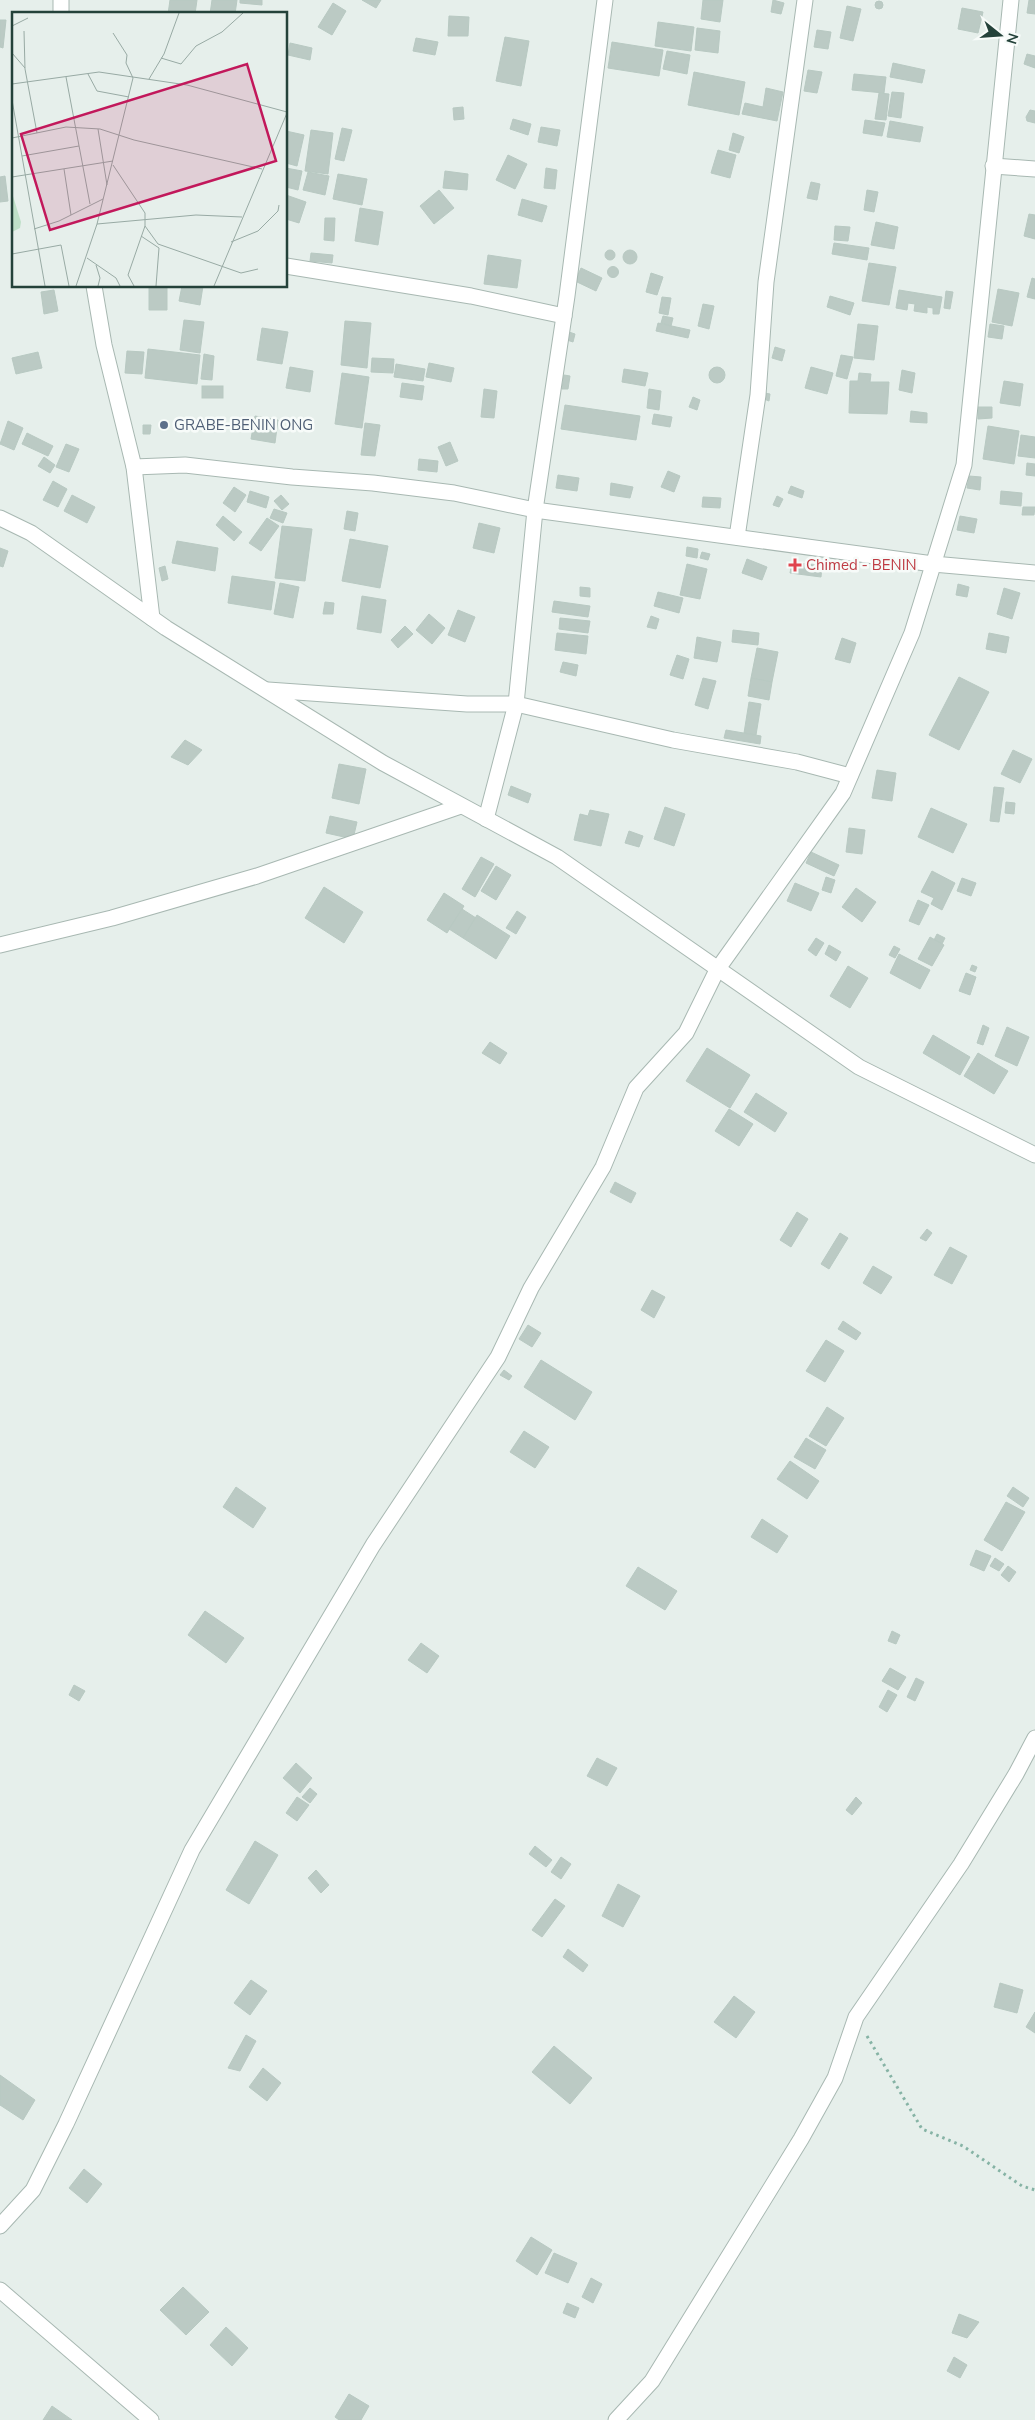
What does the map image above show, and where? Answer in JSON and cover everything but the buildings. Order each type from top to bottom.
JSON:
[{"type":"street","points":[[486,819],[516,704],[535,510],[564,316],[605,0]]},
{"type":"street","points":[[737,537],[758,395],[766,282],[805,0]]},
{"type":"street","points":[[0,2226],[33,2190],[66,2124],[192,1850],[373,1544],[498,1356],[531,1288],[603,1167],[636,1088],[686,1032],[717,970],[843,793],[912,633],[964,465],[1011,0]]},
{"type":"street","points":[[993,166],[1035,169]]},
{"type":"street","points":[[288,266],[471,296],[564,316]]},
{"type":"street","points":[[94,288],[104,344],[134,467],[152,618]]},
{"type":"street","points":[[134,467],[185,465],[292,477],[373,483],[454,494],[535,510],[933,564],[1035,573]]},
{"type":"street","points":[[0,518],[31,533],[152,618],[382,763],[557,857],[859,1067],[1035,1155]]},
{"type":"street","points":[[264,689],[467,704],[516,704],[673,740],[796,762],[850,776]]},
{"type":"street","points":[[0,945],[112,918],[257,876],[461,806]]},
{"type":"street","points":[[616,2420],[652,2381],[801,2139],[835,2078],[856,2017],[961,1864],[1016,1774],[1035,1738]]},
{"type":"street","points":[[0,2290],[151,2420]]},
{"type":"path","points":[[856,2017],[922,2129],[964,2146],[1022,2186],[1035,2190]]},
{"type":"place","name":"GRABE-BENIN ONG","points":[[164,425]]},
{"type":"place","name":"Chimed - BENIN","points":[[795,565]]}]
